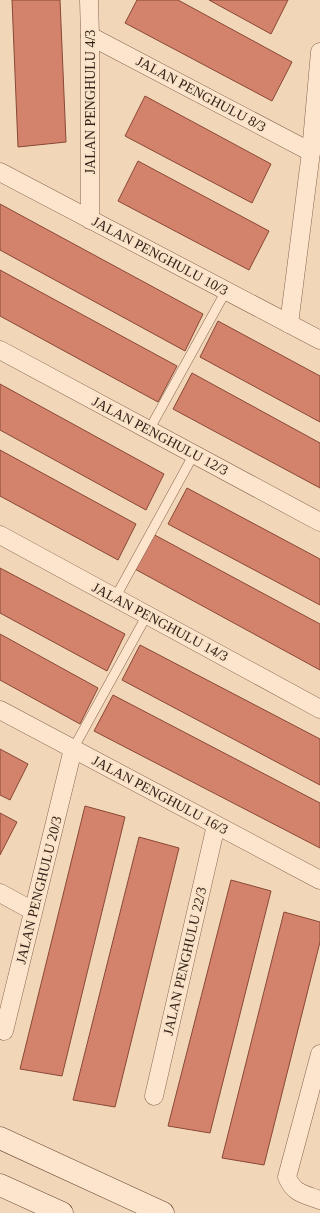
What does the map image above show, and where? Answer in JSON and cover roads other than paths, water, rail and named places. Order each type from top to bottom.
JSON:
[{"type":"main road","points":[[0,1138],[163,1213]]},
{"type":"main road","points":[[0,1185],[62,1213]]},
{"type":"street","name":"JALAN PENGHULU 4/3","points":[[89,0],[91,212]]},
{"type":"street","name":"JALAN PENGHULU 8/3","points":[[90,36],[311,152]]},
{"type":"street","points":[[289,319],[311,152],[320,52]]},
{"type":"street","name":"JALAN PENGHULU 10/3","points":[[0,172],[91,212],[226,291],[289,319],[320,340]]},
{"type":"street","name":"JALAN PENGHULU 12/3","points":[[0,350],[320,522]]},
{"type":"street","name":"JALAN PENGHULU 14/3","points":[[0,535],[320,709]]},
{"type":"street","name":"JALAN PENGHULU 16/3","points":[[0,710],[320,880]]},
{"type":"street","name":"JALAN PENGHULU 20/3","points":[[4,1031],[73,749]]},
{"type":"street","name":"JALAN PENGHULU 22/3","points":[[154,1096],[216,825]]},
{"type":"street","points":[[0,893],[33,911]]},
{"type":"street","points":[[320,1054],[287,1177],[290,1185],[295,1191],[320,1200]]},
{"type":"lane","points":[[148,430],[226,291]]},
{"type":"lane","points":[[115,598],[194,454]]},
{"type":"lane","points":[[73,749],[147,615]]}]
